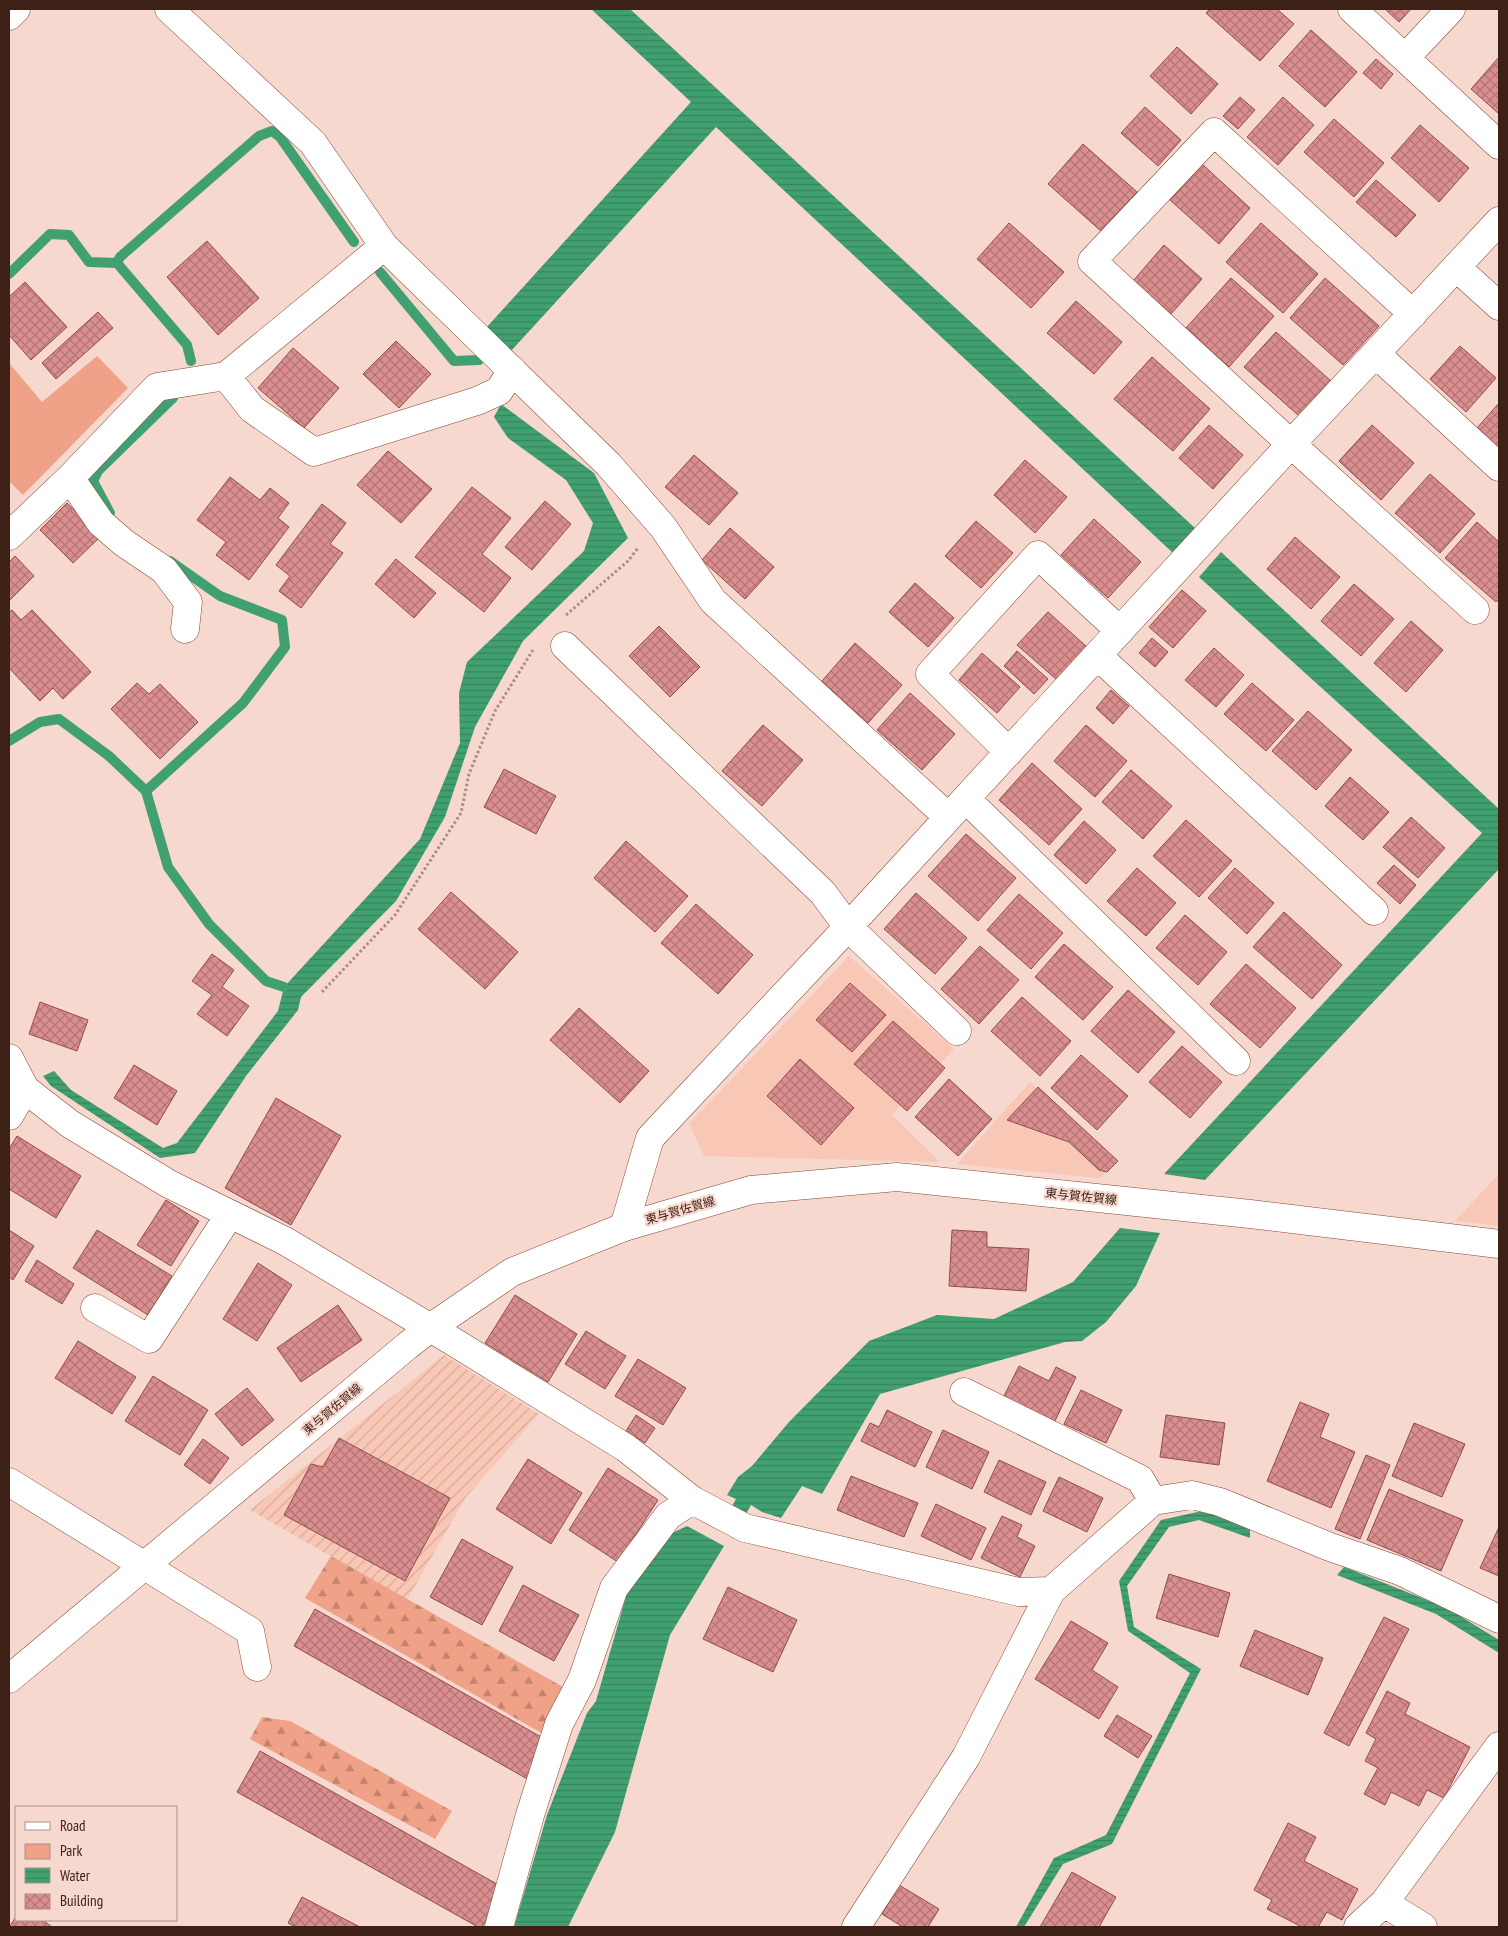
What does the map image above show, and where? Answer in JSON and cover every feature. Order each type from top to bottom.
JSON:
[{"type":"street","points":[[9,16],[16,9]]},
{"type":"street","points":[[170,9],[313,143],[384,246],[608,464],[659,522],[713,601],[957,808],[1236,1062]]},
{"type":"street","points":[[1352,9],[1499,145]]},
{"type":"street","points":[[1405,58],[1451,9]]},
{"type":"street","points":[[1413,314],[1214,132],[1092,261],[1475,610]]},
{"type":"street","points":[[624,1227],[650,1138],[848,927],[1291,444],[1499,221]]},
{"type":"street","points":[[9,536],[70,478],[157,387],[226,376],[384,246]]},
{"type":"street","points":[[1456,267],[1499,306]]},
{"type":"street","points":[[1376,354],[1499,467]]},
{"type":"street","points":[[226,376],[252,409],[314,452],[477,401],[499,391],[512,370]]},
{"type":"street","points":[[70,478],[101,523],[124,543],[164,570],[188,602],[185,629]]},
{"type":"street","points":[[1009,752],[930,674],[1038,555],[1120,631]]},
{"type":"street","points":[[564,646],[823,893],[848,927],[957,1031]]},
{"type":"street","points":[[1098,656],[1374,911]]},
{"type":"street","points":[[9,1058],[25,1089],[70,1124],[169,1184],[285,1241],[626,1448],[692,1500],[744,1528],[1019,1592],[1051,1591]]},
{"type":"street","points":[[9,1116],[25,1089]]},
{"type":"street","name":"東与賀佐賀線","points":[[9,1679],[430,1328],[512,1272],[624,1227],[751,1190],[897,1177],[1250,1214],[1499,1244]]},
{"type":"street","points":[[95,1308],[149,1340],[230,1214]]},
{"type":"street","points":[[964,1392],[1140,1479],[1153,1501]]},
{"type":"street","points":[[9,1482],[250,1631],[258,1667]]},
{"type":"street","points":[[856,1927],[966,1757],[1051,1591],[1153,1501],[1192,1495],[1220,1502],[1330,1547],[1400,1571],[1499,1619]]},
{"type":"street","points":[[499,1927],[530,1815],[559,1724],[582,1680],[614,1588],[668,1516],[692,1500]]},
{"type":"street","points":[[1358,1927],[1384,1904],[1499,1746]]},
{"type":"street","points":[[1384,1904],[1423,1927]]},
{"type":"path","points":[[564,617],[628,561],[659,522]]},
{"type":"path","points":[[322,992],[395,916],[461,813],[469,774],[495,710],[537,645]]},
{"type":"shaded area","points":[[849,956],[954,1049],[892,1115],[940,1162],[704,1156],[689,1124]]},
{"type":"shaded area","points":[[1030,1082],[1117,1162],[1100,1178],[957,1164]]},
{"type":"shaded area","points":[[1499,1174],[1499,1226],[1455,1221]]},
{"type":"shaded area","points":[[444,1355],[539,1414],[466,1497],[407,1600],[250,1510]]},
{"type":"green space","points":[[97,356],[128,388],[23,495],[9,481],[9,363],[42,402]]},
{"type":"green space","points":[[331,1556],[563,1687],[545,1735],[305,1598]]},
{"type":"green space","points":[[262,1717],[290,1721],[452,1811],[435,1839],[250,1739]]},
{"type":"water","points":[[591,9],[630,9],[1195,528],[1173,553],[716,127],[511,351],[486,328],[691,102]]},
{"type":"water","points":[[501,404],[594,473],[628,538],[523,641],[475,727],[445,817],[396,901],[301,997],[298,1010],[246,1076],[195,1153],[160,1158],[51,1086],[43,1076],[54,1071],[71,1090],[163,1148],[177,1143],[278,1011],[284,987],[420,839],[460,743],[459,693],[467,662],[584,551],[593,523],[566,480],[508,438],[494,417]]},
{"type":"water","points":[[1221,552],[1499,809],[1499,869],[1205,1180],[1164,1174],[1482,833],[1199,577]]},
{"type":"water","points":[[1120,1228],[1160,1233],[1136,1286],[1106,1322],[1082,1341],[1065,1342],[880,1394],[822,1494],[802,1486],[781,1518],[762,1512],[751,1505],[746,1514],[732,1506],[736,1499],[727,1495],[738,1477],[752,1466],[789,1422],[869,1341],[937,1315],[994,1319],[1073,1282]]},
{"type":"water","points":[[1202,1511],[1250,1527],[1250,1538],[1199,1520],[1169,1527],[1127,1586],[1134,1627],[1201,1669],[1112,1844],[1063,1864],[1024,1927],[1016,1927],[1054,1858],[1106,1835],[1190,1673],[1128,1631],[1119,1581],[1161,1520]]},
{"type":"water","points":[[687,1526],[724,1546],[670,1635],[615,1832],[568,1927],[514,1927],[547,1815],[587,1713],[596,1701],[627,1593],[670,1534]]},
{"type":"water","points":[[1344,1567],[1447,1608],[1499,1640],[1499,1653],[1436,1614],[1337,1575]]},
{"type":"building","points":[[1210,9],[1277,9],[1294,24],[1260,61],[1206,13]]},
{"type":"building","points":[[1385,9],[1411,9],[1399,22]]},
{"type":"building","points":[[1311,30],[1357,72],[1325,107],[1279,66]]},
{"type":"building","points":[[1177,47],[1218,84],[1191,114],[1150,76]]},
{"type":"building","points":[[1499,57],[1499,114],[1471,89]]},
{"type":"building","points":[[1376,59],[1393,74],[1381,89],[1363,73]]},
{"type":"building","points":[[1240,97],[1255,110],[1238,129],[1223,116]]},
{"type":"building","points":[[1283,97],[1314,125],[1278,165],[1247,137]]},
{"type":"building","points":[[1145,107],[1181,140],[1158,166],[1121,133]]},
{"type":"building","points":[[1334,119],[1384,163],[1354,197],[1304,152]]},
{"type":"building","points":[[1420,125],[1469,168],[1439,202],[1391,158]]},
{"type":"building","points":[[1083,144],[1137,192],[1101,231],[1048,184]]},
{"type":"building","points":[[1202,164],[1250,208],[1219,244],[1170,200]]},
{"type":"building","points":[[1376,180],[1416,215],[1396,237],[1356,202]]},
{"type":"building","points":[[1009,223],[1064,272],[1031,308],[977,259]]},
{"type":"building","points":[[1261,223],[1318,274],[1283,313],[1226,262]]},
{"type":"building","points":[[207,241],[259,298],[218,335],[167,277]]},
{"type":"building","points":[[1164,245],[1202,279],[1171,314],[1133,281]]},
{"type":"building","points":[[1231,278],[1274,316],[1229,367],[1186,328]]},
{"type":"building","points":[[1325,278],[1379,326],[1343,365],[1290,318]]},
{"type":"building","points":[[25,282],[67,327],[31,360],[9,335],[9,297]]},
{"type":"building","points":[[1076,301],[1122,342],[1094,374],[1047,333]]},
{"type":"building","points":[[98,312],[113,328],[56,379],[42,363]]},
{"type":"building","points":[[1276,332],[1331,381],[1299,416],[1244,367]]},
{"type":"building","points":[[396,341],[431,374],[399,408],[363,374]]},
{"type":"building","points":[[1460,346],[1496,378],[1466,412],[1430,379]]},
{"type":"building","points":[[293,348],[339,388],[304,428],[258,388]]},
{"type":"building","points":[[1152,357],[1210,409],[1173,451],[1114,399]]},
{"type":"building","points":[[1499,403],[1499,448],[1477,428]]},
{"type":"building","points":[[1209,425],[1243,455],[1213,489],[1179,458]]},
{"type":"building","points":[[1372,425],[1414,463],[1381,500],[1339,461]]},
{"type":"building","points":[[388,451],[432,489],[401,523],[357,485]]},
{"type":"building","points":[[694,455],[738,493],[709,525],[665,487]]},
{"type":"building","points":[[1025,460],[1067,497],[1035,533],[994,495]]},
{"type":"building","points":[[1430,474],[1475,514],[1440,553],[1395,513]]},
{"type":"building","points":[[230,477],[260,500],[270,488],[289,503],[278,518],[289,527],[249,580],[216,555],[226,542],[197,520]]},
{"type":"building","points":[[472,487],[511,518],[482,554],[511,578],[484,612],[415,557]]},
{"type":"building","points":[[545,501],[571,524],[532,570],[505,547]]},
{"type":"building","points":[[67,503],[101,536],[73,563],[40,530]]},
{"type":"building","points":[[322,504],[346,523],[330,544],[343,553],[301,608],[279,591],[290,576],[276,565]]},
{"type":"building","points":[[1094,519],[1141,562],[1108,598],[1061,555]]},
{"type":"building","points":[[976,521],[1013,553],[981,588],[945,556]]},
{"type":"building","points":[[1477,522],[1499,542],[1499,599],[1496,602],[1445,558]]},
{"type":"building","points":[[730,528],[774,567],[745,599],[702,560]]},
{"type":"building","points":[[1295,537],[1340,577],[1311,609],[1267,569]]},
{"type":"building","points":[[15,556],[34,576],[9,601],[9,562]]},
{"type":"building","points":[[396,559],[436,593],[414,618],[375,584]]},
{"type":"building","points":[[915,583],[954,618],[928,647],[889,612]]},
{"type":"building","points":[[1354,584],[1394,619],[1361,656],[1321,621]]},
{"type":"building","points":[[1182,590],[1206,611],[1173,648],[1149,627]]},
{"type":"building","points":[[12,610],[21,620],[32,610],[91,672],[63,699],[53,688],[40,701],[9,668],[9,612]]},
{"type":"building","points":[[1048,612],[1087,647],[1057,680],[1017,645]]},
{"type":"building","points":[[1411,621],[1443,650],[1406,692],[1374,663]]},
{"type":"building","points":[[659,626],[700,667],[670,697],[629,656]]},
{"type":"building","points":[[1152,638],[1168,652],[1155,667],[1139,653]]},
{"type":"building","points":[[855,643],[902,685],[868,723],[822,681]]},
{"type":"building","points":[[1214,648],[1244,675],[1216,707],[1185,680]]},
{"type":"building","points":[[1017,651],[1048,679],[1034,694],[1004,666]]},
{"type":"building","points":[[982,653],[1020,687],[997,713],[959,680]]},
{"type":"building","points":[[137,683],[149,694],[160,684],[198,722],[160,759],[111,709]]},
{"type":"building","points":[[1252,683],[1294,720],[1266,751],[1224,714]]},
{"type":"building","points":[[1111,690],[1129,706],[1113,724],[1096,708]]},
{"type":"building","points":[[910,693],[955,734],[922,770],[877,730]]},
{"type":"building","points":[[1308,711],[1352,750],[1316,790],[1272,751]]},
{"type":"building","points":[[763,725],[803,760],[762,806],[722,771]]},
{"type":"building","points":[[1086,725],[1127,761],[1095,797],[1054,761]]},
{"type":"building","points":[[1032,763],[1082,809],[1049,845],[999,800]]},
{"type":"building","points":[[504,769],[556,796],[536,834],[484,807]]},
{"type":"building","points":[[1131,770],[1172,806],[1143,839],[1102,802]]},
{"type":"building","points":[[1350,777],[1389,812],[1363,840],[1325,806]]},
{"type":"building","points":[[1411,817],[1445,848],[1418,878],[1383,847]]},
{"type":"building","points":[[1186,820],[1232,861],[1199,897],[1153,856]]},
{"type":"building","points":[[1084,821],[1116,850],[1086,884],[1054,855]]},
{"type":"building","points":[[966,834],[1016,878],[978,921],[928,876]]},
{"type":"building","points":[[626,841],[688,896],[655,932],[594,878]]},
{"type":"building","points":[[1394,865],[1416,885],[1400,904],[1377,883]]},
{"type":"building","points":[[1137,868],[1176,903],[1146,936],[1107,901]]},
{"type":"building","points":[[1235,868],[1274,903],[1247,934],[1208,898]]},
{"type":"building","points":[[451,892],[518,952],[485,989],[418,929]]},
{"type":"building","points":[[916,893],[967,938],[935,974],[884,929]]},
{"type":"building","points":[[1019,894],[1063,933],[1031,969],[987,930]]},
{"type":"building","points":[[696,904],[753,955],[718,994],[661,943]]},
{"type":"building","points":[[1284,912],[1342,965],[1312,999],[1253,947]]},
{"type":"building","points":[[1185,915],[1227,952],[1198,985],[1156,948]]},
{"type":"building","points":[[1064,944],[1113,987],[1083,1020],[1035,977]]},
{"type":"building","points":[[980,946],[1019,980],[979,1024],[941,989]]},
{"type":"building","points":[[212,954],[234,970],[222,987],[249,1006],[227,1036],[197,1014],[212,995],[192,981]]},
{"type":"building","points":[[1246,964],[1296,1008],[1260,1048],[1210,1004]]},
{"type":"building","points":[[850,983],[886,1015],[852,1052],[816,1020]]},
{"type":"building","points":[[1128,990],[1175,1032],[1138,1073],[1091,1031]]},
{"type":"building","points":[[1022,997],[1071,1041],[1040,1076],[991,1031]]},
{"type":"building","points":[[40,1002],[88,1020],[77,1051],[29,1034]]},
{"type":"building","points":[[579,1008],[649,1071],[620,1103],[550,1040]]},
{"type":"building","points":[[893,1021],[945,1068],[907,1111],[854,1064]]},
{"type":"building","points":[[1182,1046],[1222,1082],[1190,1118],[1149,1082]]},
{"type":"building","points":[[1081,1055],[1128,1096],[1097,1130],[1051,1088]]},
{"type":"building","points":[[800,1059],[854,1108],[821,1145],[767,1096]]},
{"type":"building","points":[[134,1065],[177,1091],[157,1125],[114,1098]]},
{"type":"building","points":[[949,1079],[992,1119],[958,1156],[915,1117]]},
{"type":"building","points":[[1038,1087],[1118,1161],[1107,1172],[1099,1170],[1069,1142],[1007,1120]]},
{"type":"building","points":[[276,1098],[341,1136],[291,1225],[225,1188]]},
{"type":"building","points":[[17,1136],[81,1176],[56,1218],[9,1189],[9,1149]]},
{"type":"building","points":[[166,1200],[199,1221],[171,1266],[137,1245]]},
{"type":"building","points":[[9,1230],[34,1246],[13,1280],[9,1277]]},
{"type":"building","points":[[97,1230],[172,1276],[148,1315],[73,1268]]},
{"type":"building","points":[[952,1230],[987,1232],[987,1247],[1029,1249],[1026,1291],[949,1286]]},
{"type":"building","points":[[37,1260],[74,1284],[62,1304],[25,1281]]},
{"type":"building","points":[[258,1263],[292,1285],[257,1341],[223,1319]]},
{"type":"building","points":[[515,1295],[577,1334],[548,1382],[485,1343]]},
{"type":"building","points":[[338,1305],[362,1340],[301,1382],[277,1348]]},
{"type":"building","points":[[586,1331],[626,1356],[605,1389],[565,1364]]},
{"type":"building","points":[[78,1341],[136,1377],[112,1414],[55,1378]]},
{"type":"building","points":[[638,1359],[686,1388],[663,1425],[615,1396]]},
{"type":"building","points":[[1019,1366],[1049,1381],[1056,1367],[1076,1377],[1054,1423],[1003,1398]]},
{"type":"building","points":[[153,1376],[208,1410],[180,1455],[125,1421]]},
{"type":"building","points":[[247,1388],[274,1420],[242,1446],[215,1414]]},
{"type":"building","points":[[1081,1390],[1122,1410],[1106,1443],[1064,1424]]},
{"type":"building","points":[[1300,1402],[1329,1414],[1320,1437],[1355,1452],[1331,1508],[1267,1481]]},
{"type":"building","points":[[887,1410],[932,1432],[915,1467],[861,1441],[870,1423],[879,1427]]},
{"type":"building","points":[[636,1415],[655,1428],[645,1443],[626,1431]]},
{"type":"building","points":[[1166,1415],[1225,1423],[1219,1465],[1160,1457]]},
{"type":"building","points":[[1414,1423],[1465,1444],[1442,1497],[1392,1476]]},
{"type":"building","points":[[943,1430],[989,1452],[972,1489],[926,1467]]},
{"type":"building","points":[[339,1438],[450,1498],[405,1581],[284,1515],[311,1464],[323,1467]]},
{"type":"building","points":[[203,1439],[229,1458],[210,1484],[184,1465]]},
{"type":"building","points":[[1366,1455],[1390,1465],[1360,1539],[1335,1529]]},
{"type":"building","points":[[528,1459],[582,1493],[551,1544],[496,1509]]},
{"type":"building","points":[[999,1460],[1046,1482],[1031,1515],[984,1492]]},
{"type":"building","points":[[608,1468],[658,1500],[618,1562],[569,1530]]},
{"type":"building","points":[[851,1476],[918,1503],[904,1537],[837,1510]]},
{"type":"building","points":[[1059,1477],[1103,1498],[1087,1532],[1043,1511]]},
{"type":"building","points":[[1389,1489],[1463,1520],[1441,1571],[1367,1540]]},
{"type":"building","points":[[936,1504],[986,1528],[971,1560],[921,1536]]},
{"type":"building","points":[[1002,1516],[1022,1525],[1017,1537],[1035,1546],[1020,1577],[981,1558]]},
{"type":"building","points":[[1499,1527],[1499,1576],[1480,1568]]},
{"type":"building","points":[[462,1539],[513,1567],[482,1625],[430,1597]]},
{"type":"building","points":[[1169,1574],[1230,1593],[1218,1637],[1156,1618]]},
{"type":"building","points":[[523,1585],[579,1615],[554,1661],[499,1631]]},
{"type":"building","points":[[728,1587],[797,1620],[773,1672],[703,1639]]},
{"type":"building","points":[[315,1609],[550,1742],[529,1780],[294,1646]]},
{"type":"building","points":[[1384,1617],[1409,1629],[1349,1746],[1324,1733]]},
{"type":"building","points":[[1071,1621],[1108,1643],[1092,1670],[1118,1687],[1099,1719],[1035,1679]]},
{"type":"building","points":[[1255,1630],[1323,1658],[1308,1695],[1240,1666]]},
{"type":"building","points":[[1387,1691],[1410,1703],[1405,1714],[1470,1747],[1444,1798],[1427,1790],[1419,1806],[1391,1792],[1385,1805],[1364,1794],[1378,1768],[1365,1761],[1376,1739],[1366,1733]]},
{"type":"building","points":[[1117,1715],[1152,1736],[1138,1758],[1104,1736]]},
{"type":"building","points":[[260,1751],[504,1888],[482,1927],[478,1927],[237,1792]]},
{"type":"building","points":[[1288,1823],[1316,1837],[1304,1861],[1358,1889],[1342,1920],[1327,1912],[1318,1927],[1302,1927],[1267,1909],[1272,1900],[1254,1890]]},
{"type":"building","points":[[1072,1872],[1116,1897],[1099,1927],[1040,1927]]},
{"type":"building","points":[[899,1885],[939,1909],[928,1927],[903,1927],[882,1914]]},
{"type":"building","points":[[302,1897],[360,1927],[296,1927],[288,1923]]},
{"type":"building","points":[[15,1918],[15,1921],[44,1921],[52,1927],[9,1927]]},
{"type":"waterway","points":[[191,361],[187,345],[117,263],[120,257],[259,136],[272,131],[280,137],[354,242]]},
{"type":"waterway","points":[[9,274],[50,234],[69,235],[89,262],[117,263]]},
{"type":"waterway","points":[[380,272],[454,361],[479,360]]},
{"type":"waterway","points":[[110,513],[93,481],[98,471],[173,398]]},
{"type":"waterway","points":[[170,561],[220,596],[282,620],[285,647],[243,703],[146,791],[168,867],[209,924],[266,981],[284,987]]},
{"type":"waterway","points":[[9,741],[40,722],[59,719],[109,756],[146,791]]}]
